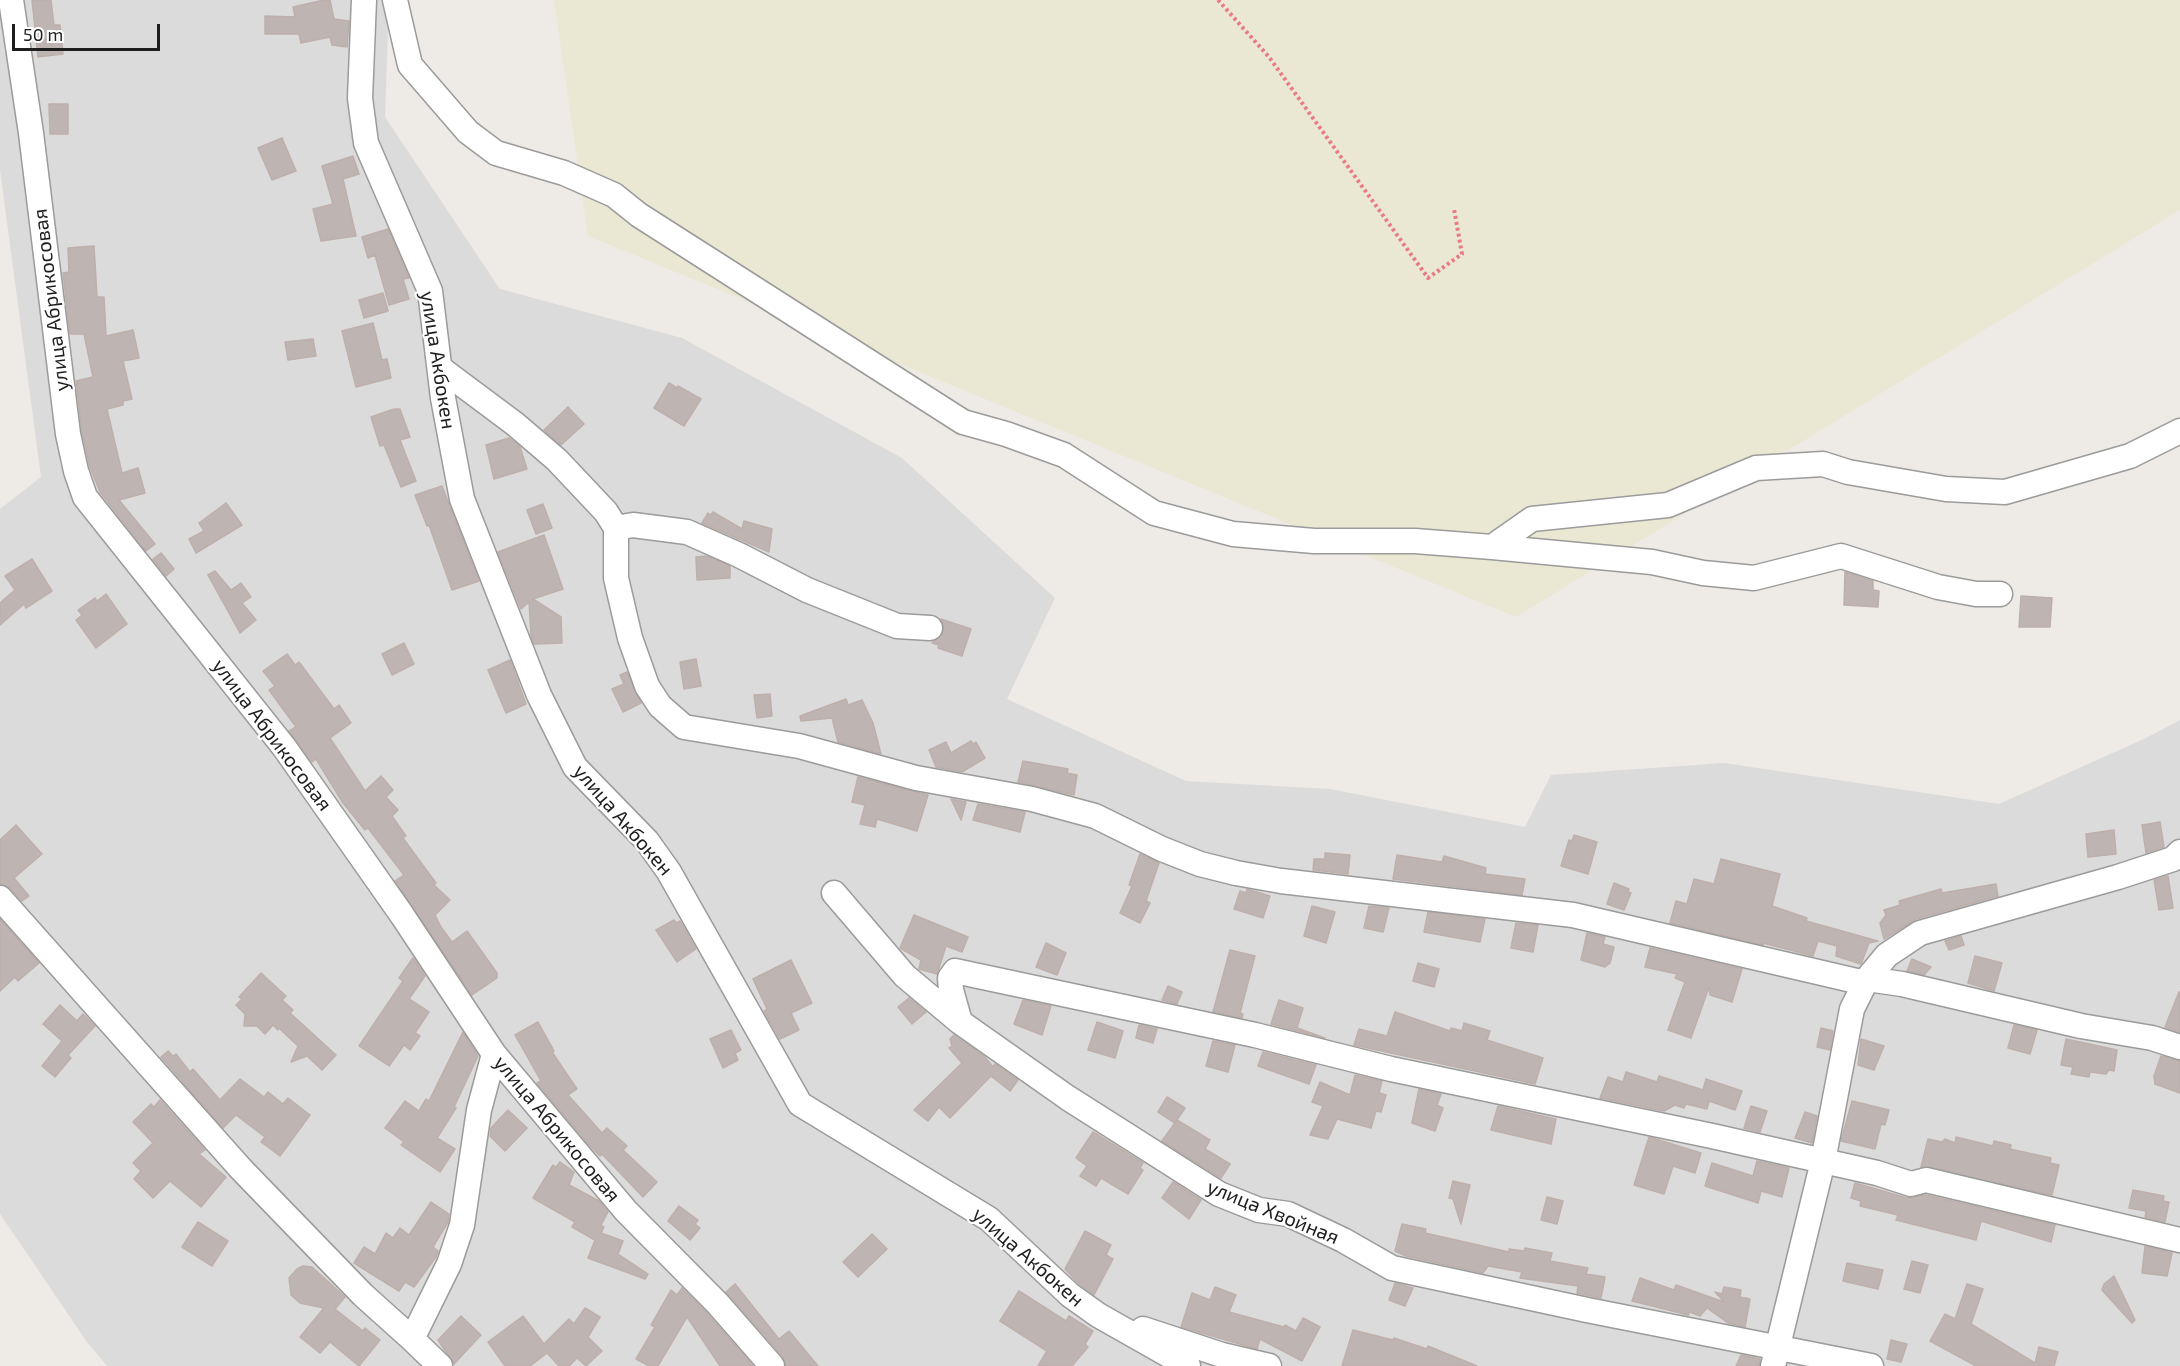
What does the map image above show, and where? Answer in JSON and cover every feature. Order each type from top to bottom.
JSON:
[{"type":"street","name":"улица Абрикосовая","points":[[11,0],[38,188],[68,434],[76,471],[85,497],[284,747],[402,915],[494,1054],[626,1211],[718,1304],[772,1366]]},
{"type":"street","name":"улица Акбокен","points":[[364,0],[360,99],[366,143],[430,291],[442,398],[462,499],[510,625],[560,739],[575,767],[647,842],[669,872],[800,1104],[989,1219],[1055,1283],[1098,1315],[1188,1366]]},
{"type":"street","points":[[395,0],[410,65],[468,132],[496,153],[564,173],[614,195],[639,215],[963,422],[1006,434],[1064,455],[1154,513],[1233,534],[1314,541],[1415,541],[1492,547],[1652,562],[1703,573],[1754,578],[1841,556],[1938,587],[1976,594],[2000,594]]},
{"type":"street","points":[[440,368],[515,424],[556,460],[606,512],[616,528],[616,578],[630,638],[647,686],[660,706],[684,727],[799,746],[916,778],[1032,799],[1095,816],[1162,849],[1200,864],[1236,873],[1281,881],[1573,915],[1866,981],[1902,984],[2080,1026],[2152,1038],[2180,1047]]},
{"type":"street","points":[[1492,547],[1532,519],[1668,505],[1756,468],[1822,464],[1848,472],[1946,489],[2006,492],[2130,456],[2180,431]]},
{"type":"street","points":[[616,528],[633,525],[687,532],[731,551],[807,590],[897,626],[930,628]]},
{"type":"street","points":[[1776,1356],[1823,1161],[1852,1009],[1866,981],[1887,955],[1920,933],[2118,877],[2173,859],[2180,852]]},
{"type":"street","name":"улица Хвойная","points":[[834,893],[905,976],[960,1022],[1068,1098],[1219,1194],[1259,1210],[1288,1214],[1343,1240],[1392,1268],[1587,1310],[1776,1356],[1871,1366]]},
{"type":"street","points":[[0,898],[241,1169],[363,1295],[440,1366]]},
{"type":"street","points":[[960,1022],[951,990],[950,978],[955,970],[1255,1035],[1391,1069],[1823,1161],[1911,1184],[1926,1180],[2180,1240]]},
{"type":"street","points":[[412,1339],[449,1264],[462,1225],[479,1110],[494,1054]]},
{"type":"street","points":[[1098,1315],[1222,1355],[1269,1366]]},
{"type":"path","points":[[1218,0],[1269,57],[1428,278],[1462,254],[1454,209]]},
{"type":"shaded area","points":[[0,0],[389,0],[385,117],[500,289],[682,338],[902,458],[1055,598],[1007,699],[1186,781],[1330,789],[1525,827],[1551,775],[1724,763],[1999,804],[2146,738],[2180,720],[2180,1366],[107,1366],[87,1342],[0,1214],[0,509],[41,477],[0,170]]},
{"type":"shaded area","points":[[554,0],[2180,0],[2180,210],[1516,617],[588,236]]},
{"type":"building","points":[[32,0],[51,0],[54,25],[60,25],[63,54],[38,57]]},
{"type":"building","points":[[330,0],[334,19],[349,21],[347,47],[332,45],[330,37],[301,43],[299,34],[265,34],[265,16],[295,17],[293,7]]},
{"type":"building","points":[[49,104],[68,104],[68,134],[50,134]]},
{"type":"building","points":[[282,138],[296,171],[272,180],[258,148]]},
{"type":"building","points":[[353,156],[359,174],[343,179],[356,236],[321,241],[313,209],[333,204],[322,166]]},
{"type":"building","points":[[388,229],[409,278],[403,279],[409,299],[389,305],[375,255],[368,258],[362,237]]},
{"type":"building","points":[[94,246],[97,297],[104,297],[106,336],[133,330],[139,358],[123,361],[132,399],[123,401],[123,405],[107,409],[122,473],[138,468],[145,493],[119,500],[155,544],[146,551],[100,492],[90,467],[82,432],[76,381],[93,377],[84,334],[70,334],[63,273],[69,272],[68,248]]},
{"type":"building","points":[[383,293],[388,311],[364,318],[359,300]]},
{"type":"building","points":[[373,323],[382,360],[387,359],[391,378],[356,387],[342,331]]},
{"type":"building","points":[[313,339],[316,356],[288,360],[285,342]]},
{"type":"building","points":[[669,383],[701,399],[684,426],[654,408]]},
{"type":"building","points":[[568,407],[584,424],[561,445],[544,430]]},
{"type":"building","points":[[400,409],[410,437],[400,440],[416,481],[401,487],[384,445],[380,446],[371,417]]},
{"type":"building","points":[[509,438],[520,447],[527,469],[494,479],[486,445]]},
{"type":"building","points":[[442,486],[479,581],[452,590],[429,525],[427,526],[415,495]]},
{"type":"building","points":[[226,503],[242,525],[196,553],[189,539],[204,531],[199,523]]},
{"type":"building","points":[[543,504],[552,528],[536,534],[527,510]]},
{"type":"building","points":[[713,512],[742,529],[744,521],[772,529],[769,552],[702,523],[708,513],[711,515]]},
{"type":"building","points":[[544,535],[563,589],[533,599],[561,617],[562,643],[534,644],[531,635],[529,602],[521,609],[498,552]]},
{"type":"building","points":[[161,553],[174,569],[166,576],[153,559]]},
{"type":"building","points":[[707,556],[730,566],[730,578],[697,580],[696,557]]},
{"type":"building","points":[[32,559],[52,591],[26,608],[24,604],[0,625],[0,603],[15,590],[5,576]]},
{"type":"building","points":[[215,571],[231,590],[241,583],[251,597],[242,603],[256,620],[240,633],[208,575]]},
{"type":"building","points":[[1845,572],[1873,581],[1873,590],[1879,591],[1878,607],[1844,605]]},
{"type":"building","points":[[106,594],[127,624],[96,648],[76,620],[82,615],[78,610],[95,598],[97,601]]},
{"type":"building","points":[[2021,596],[2052,598],[2050,627],[2019,627]]},
{"type":"building","points":[[941,619],[971,629],[962,656],[938,648],[939,645],[932,643],[942,635],[944,628]]},
{"type":"building","points":[[404,643],[414,664],[392,675],[382,654]]},
{"type":"building","points":[[287,654],[295,665],[299,662],[334,709],[339,705],[351,723],[330,738],[365,791],[381,776],[393,790],[386,797],[398,810],[392,816],[406,836],[403,838],[436,883],[434,885],[450,900],[435,915],[441,927],[452,942],[467,931],[497,973],[497,978],[472,995],[395,881],[404,875],[368,828],[365,830],[343,803],[316,759],[312,762],[289,731],[296,727],[269,690],[275,686],[263,671]]},
{"type":"building","points":[[696,659],[701,686],[684,689],[680,662]]},
{"type":"building","points":[[510,660],[526,704],[506,713],[488,670]]},
{"type":"building","points":[[627,672],[641,703],[623,712],[612,689],[624,684],[620,675]]},
{"type":"building","points":[[770,694],[772,716],[757,718],[754,695]]},
{"type":"building","points":[[846,699],[848,705],[862,700],[873,723],[881,754],[838,742],[832,718],[801,721],[800,716]]},
{"type":"building","points":[[971,741],[973,744],[976,742],[985,758],[962,772],[936,767],[929,750],[946,742],[951,753]]},
{"type":"building","points":[[1023,761],[1068,769],[1067,773],[1077,775],[1074,795],[1018,782]]},
{"type":"building","points":[[858,777],[928,795],[917,831],[877,819],[875,827],[860,824],[865,805],[852,802]]},
{"type":"building","points":[[951,799],[966,802],[961,820]]},
{"type":"building","points":[[978,804],[1025,812],[1020,832],[973,820]]},
{"type":"building","points":[[2160,822],[2164,847],[2146,853],[2142,825]]},
{"type":"building","points":[[16,825],[42,854],[14,878],[29,896],[22,901],[10,888],[0,884],[0,840]]},
{"type":"building","points":[[2114,830],[2116,854],[2088,857],[2086,834]]},
{"type":"building","points":[[1574,835],[1597,842],[1588,874],[1561,866],[1569,840],[1572,841]]},
{"type":"building","points":[[1325,853],[1350,855],[1348,874],[1313,870],[1314,859],[1325,859]]},
{"type":"building","points":[[1140,854],[1159,863],[1146,901],[1150,903],[1140,923],[1120,913],[1132,886],[1129,885]]},
{"type":"building","points":[[1397,855],[1442,862],[1444,856],[1486,868],[1485,874],[1525,879],[1522,895],[1393,879]]},
{"type":"building","points":[[1721,859],[1780,874],[1772,906],[1807,918],[1806,921],[1878,941],[1869,943],[1861,964],[1836,956],[1837,946],[1818,941],[1813,956],[1670,923],[1676,901],[1687,904],[1694,879],[1714,884]]},
{"type":"building","points":[[2168,876],[2173,908],[2159,910],[2154,880]]},
{"type":"building","points":[[1614,883],[1629,889],[1628,892],[1631,893],[1624,910],[1607,904]]},
{"type":"building","points":[[1996,884],[1998,896],[1916,919],[1884,939],[1880,923],[1886,915],[1884,910],[1900,905],[1899,901],[1941,889],[1942,893]]},
{"type":"building","points":[[1247,889],[1270,896],[1263,918],[1234,909],[1240,891],[1246,893]]},
{"type":"building","points":[[1312,906],[1335,912],[1326,943],[1304,936]]},
{"type":"building","points":[[1369,906],[1389,908],[1383,932],[1364,928]]},
{"type":"building","points":[[1428,912],[1485,919],[1480,942],[1424,932]]},
{"type":"building","points":[[914,915],[968,937],[962,952],[946,946],[937,974],[919,969],[921,960],[900,948]]},
{"type":"building","points":[[0,919],[39,963],[18,981],[15,977],[0,991]]},
{"type":"building","points":[[674,920],[676,923],[680,921],[696,949],[677,962],[656,930]]},
{"type":"building","points":[[1516,923],[1538,925],[1533,952],[1511,948]]},
{"type":"building","points":[[1587,933],[1605,937],[1603,944],[1614,947],[1610,963],[1605,967],[1581,960]]},
{"type":"building","points":[[1961,936],[1964,945],[1949,950],[1945,941]]},
{"type":"building","points":[[1046,943],[1066,953],[1057,975],[1036,967]]},
{"type":"building","points":[[1650,948],[1742,969],[1732,1002],[1710,995],[1709,987],[1691,1038],[1668,1030],[1685,982],[1675,978],[1677,974],[1645,967]]},
{"type":"building","points":[[1230,950],[1255,956],[1240,1013],[1243,1014],[1242,1018],[1213,1012]]},
{"type":"building","points":[[1975,956],[2002,963],[1994,991],[1968,983]]},
{"type":"building","points":[[413,958],[425,976],[409,999],[429,1012],[415,1033],[420,1036],[410,1050],[404,1045],[389,1066],[359,1046],[403,981],[399,978]]},
{"type":"building","points":[[1912,959],[1931,967],[1924,975],[1907,971]]},
{"type":"building","points":[[791,960],[812,1003],[791,1013],[799,1030],[780,1039],[764,1011],[767,1009],[753,979]]},
{"type":"building","points":[[1418,963],[1439,969],[1434,987],[1413,981]]},
{"type":"building","points":[[261,973],[286,996],[282,1000],[293,1010],[290,1013],[336,1055],[322,1070],[307,1056],[291,1062],[298,1046],[279,1028],[278,1030],[273,1025],[265,1034],[257,1026],[244,1026],[245,1014],[236,1005],[242,999],[239,997]]},
{"type":"building","points":[[1168,986],[1182,992],[1177,1004],[1162,1000]]},
{"type":"building","points":[[2180,992],[2180,1032],[2165,1027]]},
{"type":"building","points":[[909,998],[926,1012],[912,1024],[898,1007]]},
{"type":"building","points":[[1023,1000],[1051,1006],[1042,1035],[1014,1024]]},
{"type":"building","points":[[1279,1000],[1303,1008],[1297,1028],[1325,1038],[1271,1024]]},
{"type":"building","points":[[60,1005],[77,1021],[83,1014],[95,1026],[68,1055],[71,1058],[55,1077],[42,1066],[62,1041],[43,1024]]},
{"type":"building","points":[[1395,1012],[1450,1031],[1451,1028],[1462,1031],[1464,1023],[1490,1031],[1487,1040],[1543,1058],[1535,1084],[1354,1045],[1359,1029],[1387,1036]]},
{"type":"building","points":[[538,1022],[554,1051],[552,1052],[577,1089],[568,1095],[602,1133],[607,1128],[627,1146],[623,1150],[657,1182],[643,1197],[602,1154],[600,1156],[590,1146],[537,1083],[541,1081],[515,1035]]},
{"type":"building","points":[[1097,1022],[1123,1031],[1115,1058],[1088,1050]]},
{"type":"building","points":[[1139,1025],[1157,1029],[1153,1043],[1136,1038]]},
{"type":"building","points":[[2014,1025],[2037,1030],[2030,1054],[2008,1048]]},
{"type":"building","points":[[1821,1028],[1833,1031],[1830,1050],[1817,1047]]},
{"type":"building","points":[[731,1030],[741,1050],[735,1053],[738,1060],[723,1068],[710,1039]]},
{"type":"building","points":[[463,1032],[478,1056],[454,1107],[456,1108],[437,1138],[455,1149],[440,1172],[401,1145],[404,1142],[385,1128],[405,1101],[419,1111],[426,1099],[429,1101]]},
{"type":"building","points":[[954,1035],[984,1056],[993,1067],[995,1064],[1018,1080],[1010,1091],[991,1076],[950,1118],[939,1107],[928,1121],[914,1110],[962,1063],[949,1048],[952,1046],[950,1039]]},
{"type":"building","points":[[1861,1039],[1884,1046],[1874,1070],[1858,1065]]},
{"type":"building","points":[[2066,1039],[2117,1050],[2114,1071],[2109,1070],[2106,1074],[2090,1072],[2089,1077],[2071,1074],[2073,1067],[2061,1065]]},
{"type":"building","points":[[1213,1041],[1235,1045],[1228,1072],[1206,1066]]},
{"type":"building","points":[[168,1051],[173,1056],[176,1054],[190,1072],[193,1069],[220,1100],[240,1079],[264,1097],[268,1092],[283,1104],[288,1098],[310,1115],[280,1156],[261,1142],[265,1137],[236,1115],[223,1128],[161,1057]]},
{"type":"building","points":[[1263,1052],[1316,1065],[1309,1084],[1258,1066]]},
{"type":"building","points":[[2161,1056],[2180,1061],[2180,1093],[2155,1084],[2154,1076]]},
{"type":"building","points":[[1626,1072],[1657,1082],[1659,1076],[1703,1090],[1706,1079],[1742,1091],[1735,1110],[1709,1101],[1707,1109],[1686,1104],[1684,1108],[1675,1105],[1664,1111],[1600,1098],[1608,1077],[1623,1082]]},
{"type":"building","points":[[1355,1075],[1382,1081],[1379,1093],[1386,1095],[1381,1112],[1376,1111],[1371,1128],[1337,1119],[1328,1139],[1310,1135],[1323,1106],[1312,1102],[1320,1082],[1350,1095]]},
{"type":"building","points":[[1419,1089],[1441,1094],[1437,1105],[1443,1108],[1435,1131],[1412,1123]]},
{"type":"building","points":[[1167,1097],[1185,1108],[1175,1123],[1158,1112]]},
{"type":"building","points":[[160,1100],[205,1150],[199,1154],[226,1177],[201,1207],[170,1181],[153,1198],[134,1179],[141,1171],[133,1163],[153,1143],[133,1122],[151,1104],[154,1107]]},
{"type":"building","points":[[1852,1101],[1889,1110],[1885,1125],[1881,1124],[1875,1149],[1841,1141]]},
{"type":"building","points":[[1498,1106],[1556,1119],[1551,1144],[1491,1130]]},
{"type":"building","points":[[1751,1106],[1767,1111],[1760,1132],[1744,1128]]},
{"type":"building","points":[[508,1110],[527,1128],[505,1151],[490,1136],[491,1128]]},
{"type":"building","points":[[1805,1112],[1817,1116],[1812,1143],[1795,1138]]},
{"type":"building","points":[[1177,1120],[1210,1140],[1205,1149],[1230,1164],[1221,1178],[1162,1141]]},
{"type":"building","points":[[1093,1132],[1143,1163],[1140,1168],[1143,1170],[1128,1194],[1101,1178],[1096,1186],[1080,1176],[1087,1166],[1076,1158]]},
{"type":"building","points":[[1649,1137],[1701,1153],[1695,1173],[1673,1166],[1664,1194],[1634,1185]]},
{"type":"building","points":[[1956,1137],[1993,1146],[1994,1141],[2011,1145],[2010,1149],[2051,1158],[2050,1163],[2059,1165],[2052,1195],[1921,1167],[1928,1139],[1942,1142],[1945,1139],[1955,1143]]},
{"type":"building","points":[[1757,1161],[1789,1168],[1782,1197],[1761,1191],[1758,1203],[1705,1186],[1712,1163],[1753,1176]]},
{"type":"building","points":[[560,1162],[574,1172],[569,1185],[599,1201],[608,1212],[601,1225],[604,1227],[601,1233],[623,1241],[618,1254],[648,1274],[645,1279],[588,1258],[595,1240],[572,1227],[575,1222],[533,1198],[553,1165],[556,1167]]},
{"type":"building","points":[[1453,1181],[1470,1185],[1461,1224],[1453,1199],[1449,1198]]},
{"type":"building","points":[[1173,1182],[1201,1200],[1189,1219],[1162,1198]]},
{"type":"building","points":[[1855,1183],[1907,1198],[1926,1195],[2055,1225],[2051,1242],[1981,1221],[1976,1240],[1896,1220],[1898,1215],[1860,1206],[1861,1201],[1851,1198]]},
{"type":"building","points":[[2133,1190],[2164,1196],[2163,1201],[2169,1202],[2165,1222],[2145,1217],[2146,1211],[2129,1208]]},
{"type":"building","points":[[1547,1197],[1563,1201],[1557,1224],[1541,1220]]},
{"type":"building","points":[[431,1202],[449,1214],[448,1222],[433,1247],[438,1251],[436,1257],[414,1287],[405,1282],[399,1291],[354,1263],[364,1247],[375,1254],[386,1233],[393,1238],[400,1228],[409,1235]]},
{"type":"building","points":[[679,1206],[698,1220],[695,1224],[700,1228],[690,1240],[668,1221]]},
{"type":"building","points":[[198,1222],[228,1241],[212,1266],[182,1247]]},
{"type":"building","points":[[1402,1224],[1426,1229],[1425,1233],[1509,1252],[1509,1249],[1524,1251],[1525,1248],[1552,1253],[1550,1261],[1588,1268],[1586,1274],[1605,1277],[1601,1298],[1577,1293],[1578,1286],[1520,1278],[1522,1272],[1488,1266],[1483,1273],[1406,1256],[1395,1251]]},
{"type":"building","points":[[1085,1231],[1111,1245],[1106,1255],[1113,1259],[1094,1295],[1079,1284],[1065,1269]]},
{"type":"building","points":[[872,1234],[887,1249],[858,1277],[843,1262]]},
{"type":"building","points":[[2145,1246],[2172,1253],[2167,1276],[2142,1273]]},
{"type":"building","points":[[1912,1261],[1928,1265],[1920,1293],[1904,1289]]},
{"type":"building","points":[[1847,1263],[1883,1270],[1878,1289],[1843,1281]]},
{"type":"building","points":[[303,1266],[312,1267],[345,1297],[335,1309],[363,1331],[365,1328],[380,1340],[359,1366],[330,1342],[320,1353],[300,1337],[324,1308],[300,1303],[291,1295],[289,1278]]},
{"type":"building","points":[[2114,1276],[2135,1320],[2132,1323],[2102,1290],[2104,1284]]},
{"type":"building","points":[[1640,1278],[1674,1290],[1676,1285],[1724,1302],[1715,1292],[1722,1294],[1724,1287],[1741,1290],[1740,1297],[1750,1299],[1745,1327],[1728,1323],[1707,1308],[1700,1316],[1690,1312],[1688,1315],[1632,1301]]},
{"type":"building","points":[[1395,1283],[1413,1288],[1405,1306],[1389,1300]]},
{"type":"building","points":[[735,1284],[779,1339],[789,1331],[818,1366],[786,1366],[783,1357],[726,1292]]},
{"type":"building","points":[[1967,1284],[1983,1289],[1971,1324],[2035,1363],[2039,1347],[2058,1352],[2054,1366],[1976,1366],[1930,1341],[1945,1314],[1955,1319]]},
{"type":"building","points":[[1215,1287],[1236,1295],[1229,1312],[1284,1327],[1285,1325],[1296,1331],[1303,1318],[1320,1327],[1302,1361],[1260,1339],[1257,1349],[1181,1327],[1192,1293],[1210,1300]]},
{"type":"building","points":[[682,1288],[753,1366],[720,1366],[687,1317],[658,1366],[649,1366],[636,1359],[655,1327],[651,1325],[671,1290],[677,1295]]},
{"type":"building","points":[[1019,1291],[1066,1321],[1069,1316],[1093,1331],[1085,1344],[1088,1347],[1072,1366],[1038,1366],[1047,1351],[1000,1321]]},
{"type":"building","points":[[585,1308],[600,1317],[588,1337],[602,1351],[586,1366],[577,1358],[569,1366],[559,1366],[547,1353],[530,1366],[505,1366],[488,1342],[523,1316],[544,1344],[569,1319],[574,1324]]},
{"type":"building","points":[[461,1316],[481,1335],[454,1364],[438,1340]]},
{"type":"building","points":[[1353,1330],[1393,1340],[1394,1338],[1427,1349],[1428,1346],[1477,1366],[1342,1366]]},
{"type":"building","points":[[1891,1340],[1907,1344],[1901,1362],[1887,1359]]},
{"type":"building","points":[[1741,1355],[1760,1359],[1759,1366],[1736,1366]]}]
